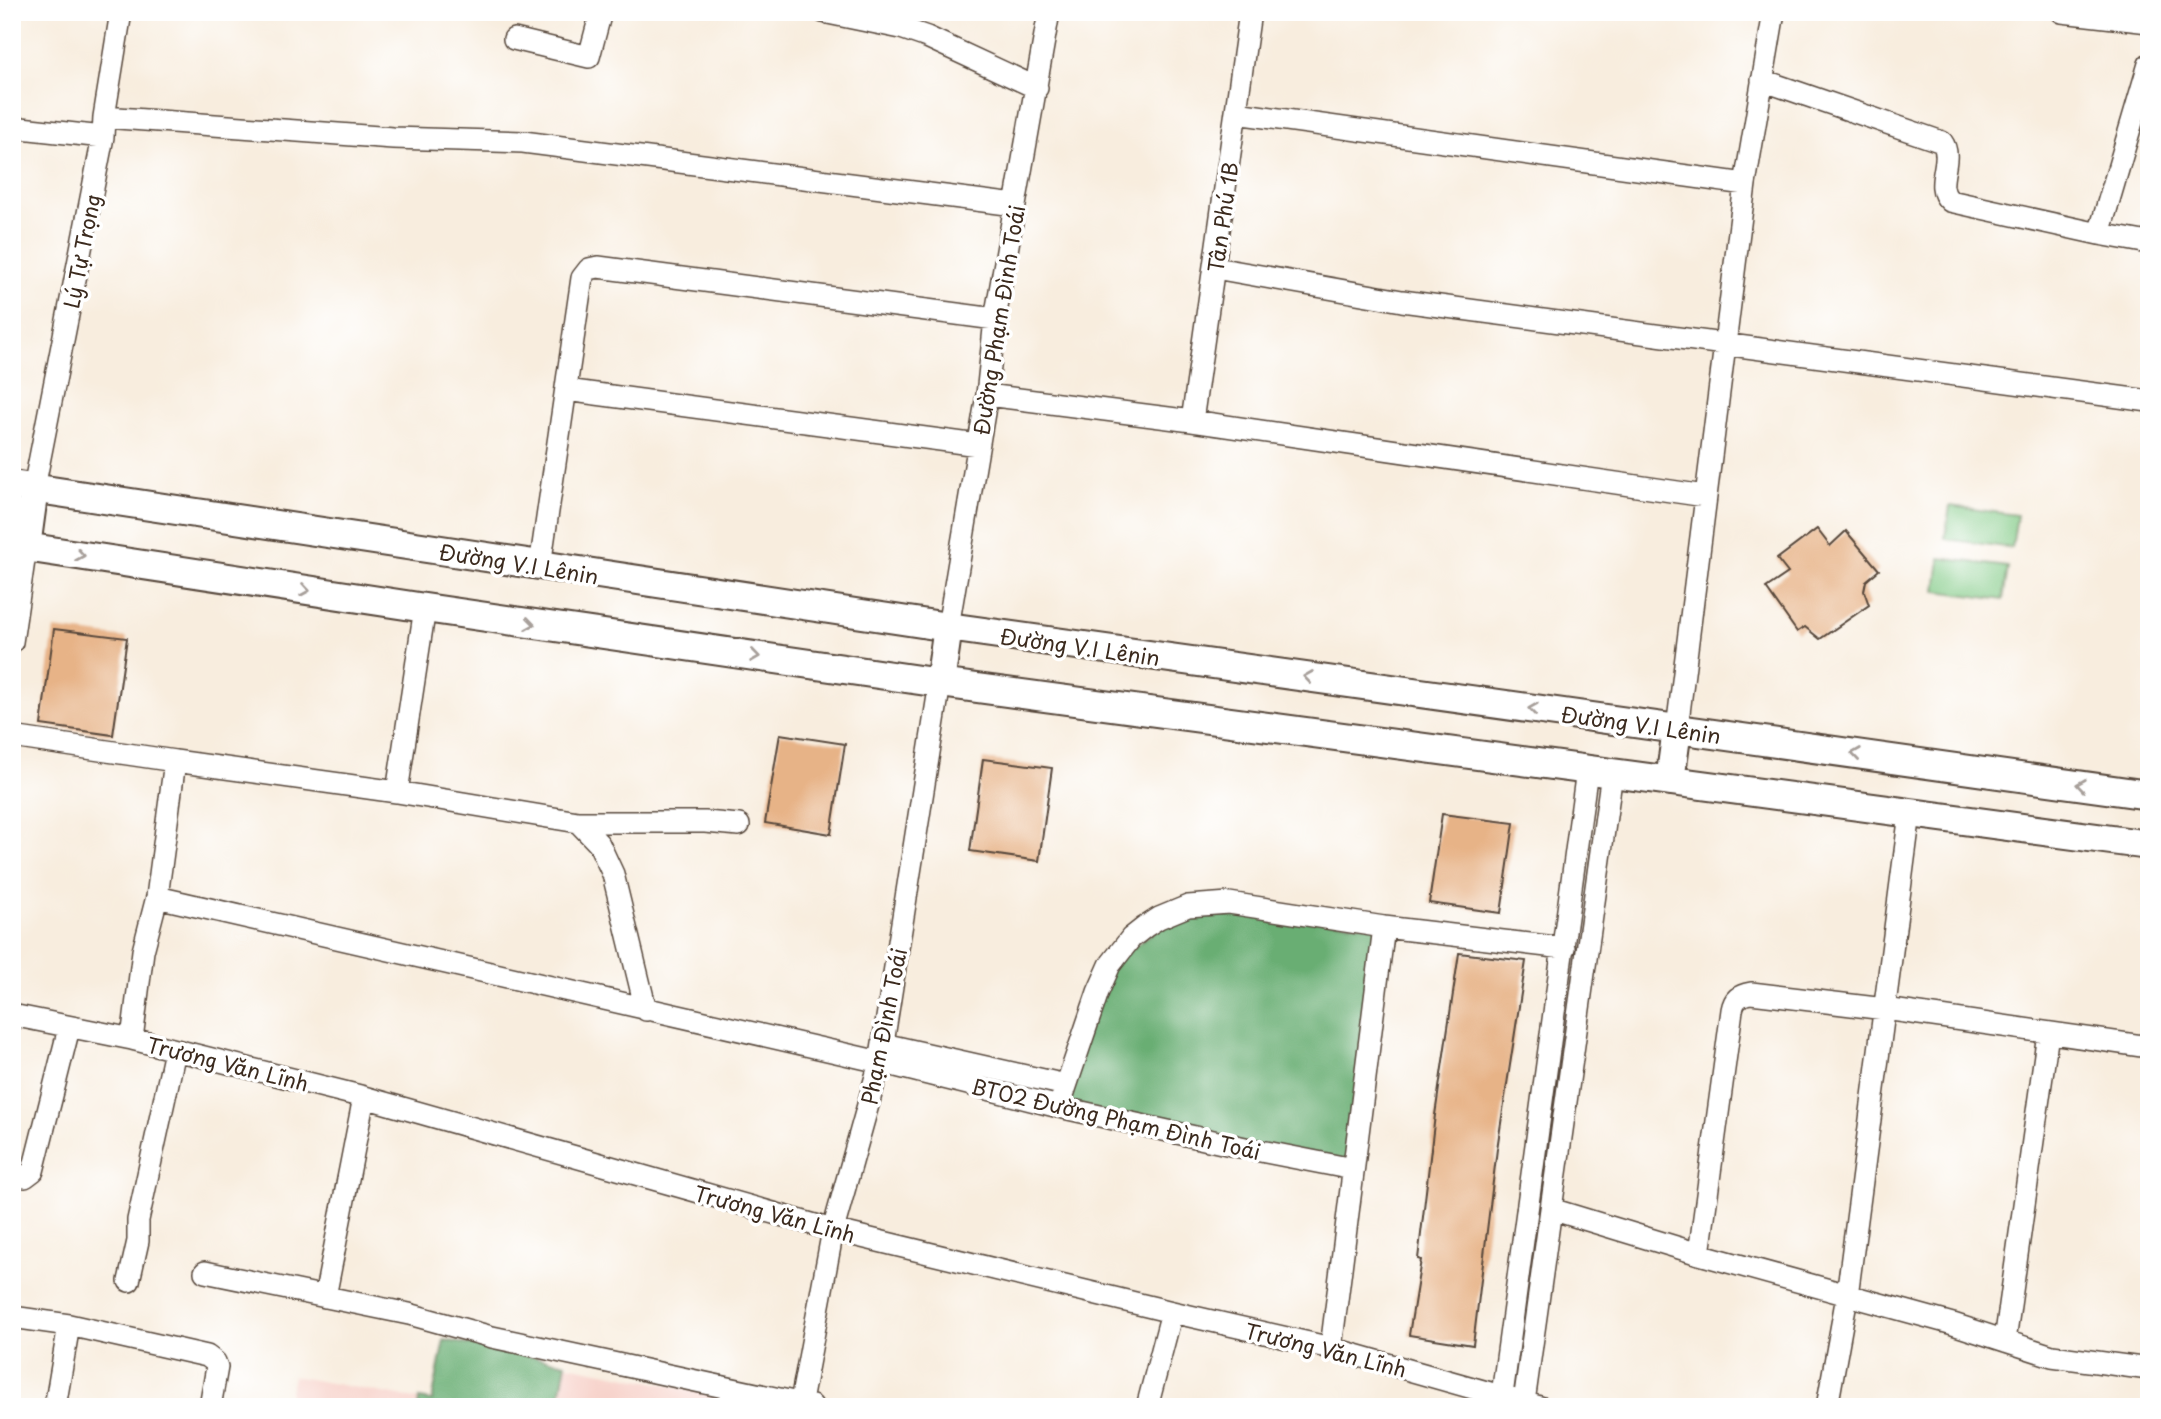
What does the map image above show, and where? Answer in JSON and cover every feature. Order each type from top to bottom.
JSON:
[{"type":"main road","points":[[23,487],[19,546],[940,683],[2149,845]]},
{"type":"main road","name":"Đường V.I Lênin","points":[[23,487],[948,627],[2149,795]]},
{"type":"main road","points":[[940,683],[948,627]]},
{"type":"main road","points":[[1670,781],[1677,729]]},
{"type":"street","name":"Lý Tự Trọng","points":[[23,487],[103,127],[121,12]]},
{"type":"street","points":[[514,39],[589,58],[601,12]]},
{"type":"street","points":[[823,12],[901,28],[927,37],[1037,88]]},
{"type":"street","name":"Đường Phạm Đình Toái","points":[[948,627],[987,396],[995,319],[1049,12]]},
{"type":"street","name":"Tân Phú 1B","points":[[1192,421],[1250,12]]},
{"type":"street","points":[[1677,729],[1745,184],[1773,12]]},
{"type":"street","points":[[2062,12],[2149,22]]},
{"type":"street","points":[[2099,234],[2143,111],[2149,64]]},
{"type":"street","points":[[1762,80],[1942,142],[1946,151],[1942,186],[1950,201],[2149,243]]},
{"type":"street","points":[[1236,113],[1745,184]]},
{"type":"street","points":[[12,127],[103,127],[523,142],[1015,205]]},
{"type":"street","points":[[540,566],[582,278],[585,272],[594,267],[995,319]]},
{"type":"street","points":[[1214,268],[1402,301],[2149,401]]},
{"type":"street","points":[[566,390],[978,445]]},
{"type":"street","points":[[987,396],[1192,421],[1705,496]]},
{"type":"street","points":[[12,642],[19,546]]},
{"type":"street","points":[[397,792],[425,608]]},
{"type":"street","name":"Phạm Đình Toái","points":[[805,1406],[833,1230],[882,1053],[940,683]]},
{"type":"street","points":[[12,737],[397,792],[579,822],[705,822],[739,825]]},
{"type":"street","points":[[132,1039],[143,951],[157,897],[175,761]]},
{"type":"street","points":[[1503,1395],[1564,948],[1599,771]]},
{"type":"street","points":[[1532,1404],[1599,771]]},
{"type":"street","points":[[1827,1407],[1847,1296],[1910,813]]},
{"type":"street","points":[[579,822],[598,844],[613,874],[646,1010]]},
{"type":"street","points":[[157,897],[646,1010],[882,1053]]},
{"type":"street","points":[[1059,1107],[1098,992],[1110,965],[1131,938],[1158,918],[1188,906],[1229,903],[1384,928],[1564,948]]},
{"type":"street","points":[[1331,1348],[1384,928]]},
{"type":"street","points":[[1699,1254],[1734,1003],[1743,994],[1885,1009],[2149,1047]]},
{"type":"street","name":"Trương Văn Lĩnh","points":[[12,1015],[132,1039],[364,1097],[833,1230],[1331,1348],[1532,1404]]},
{"type":"street","points":[[12,1175],[25,1177],[33,1171],[69,1028]]},
{"type":"street","points":[[2005,1341],[2048,1032]]},
{"type":"street","points":[[129,1281],[138,1241],[138,1220],[175,1051]]},
{"type":"street","name":"BT02 Đường Phạm Đình Toái","points":[[882,1053],[1066,1085]]},
{"type":"street","name":"BT02 Đường Phạm Đình Toái","points":[[882,1053],[1059,1107],[1353,1169]]},
{"type":"street","points":[[325,1297],[364,1097]]},
{"type":"street","points":[[1551,1209],[1699,1254],[1953,1324],[2052,1356],[2149,1368]]},
{"type":"street","points":[[205,1272],[410,1314],[492,1337],[805,1406]]},
{"type":"street","points":[[1147,1407],[1172,1312]]},
{"type":"street","points":[[12,1317],[69,1325],[212,1358],[217,1373],[211,1407]]},
{"type":"street","points":[[55,1407],[69,1325]]},
{"type":"shaded area","points":[[444,1340],[762,1404],[761,1407],[287,1407],[293,1376],[431,1402]]},
{"type":"green space","points":[[1950,506],[2017,515],[2012,548],[1945,539]]},
{"type":"green space","points":[[1940,558],[2008,567],[2003,600],[1936,591]]},
{"type":"green space","points":[[1188,906],[1384,927],[1353,1169],[1059,1107],[1110,965]]},
{"type":"green space","points":[[444,1340],[566,1363],[558,1407],[418,1407],[419,1399],[432,1401]]},
{"type":"building","points":[[1817,529],[1830,546],[1846,531],[1879,570],[1866,581],[1864,591],[1869,605],[1820,639],[1805,627],[1797,632],[1766,588],[1788,573],[1777,559]]},
{"type":"building","points":[[54,629],[127,638],[113,735],[41,725]]},
{"type":"building","points":[[780,734],[845,744],[831,834],[765,823]]},
{"type":"building","points":[[983,759],[1052,768],[1039,861],[970,851]]},
{"type":"building","points":[[1442,814],[1514,823],[1501,913],[1429,903]]},
{"type":"building","points":[[1459,953],[1526,961],[1497,1149],[1473,1345],[1409,1335],[1421,1260],[1418,1259],[1435,1115]]}]
